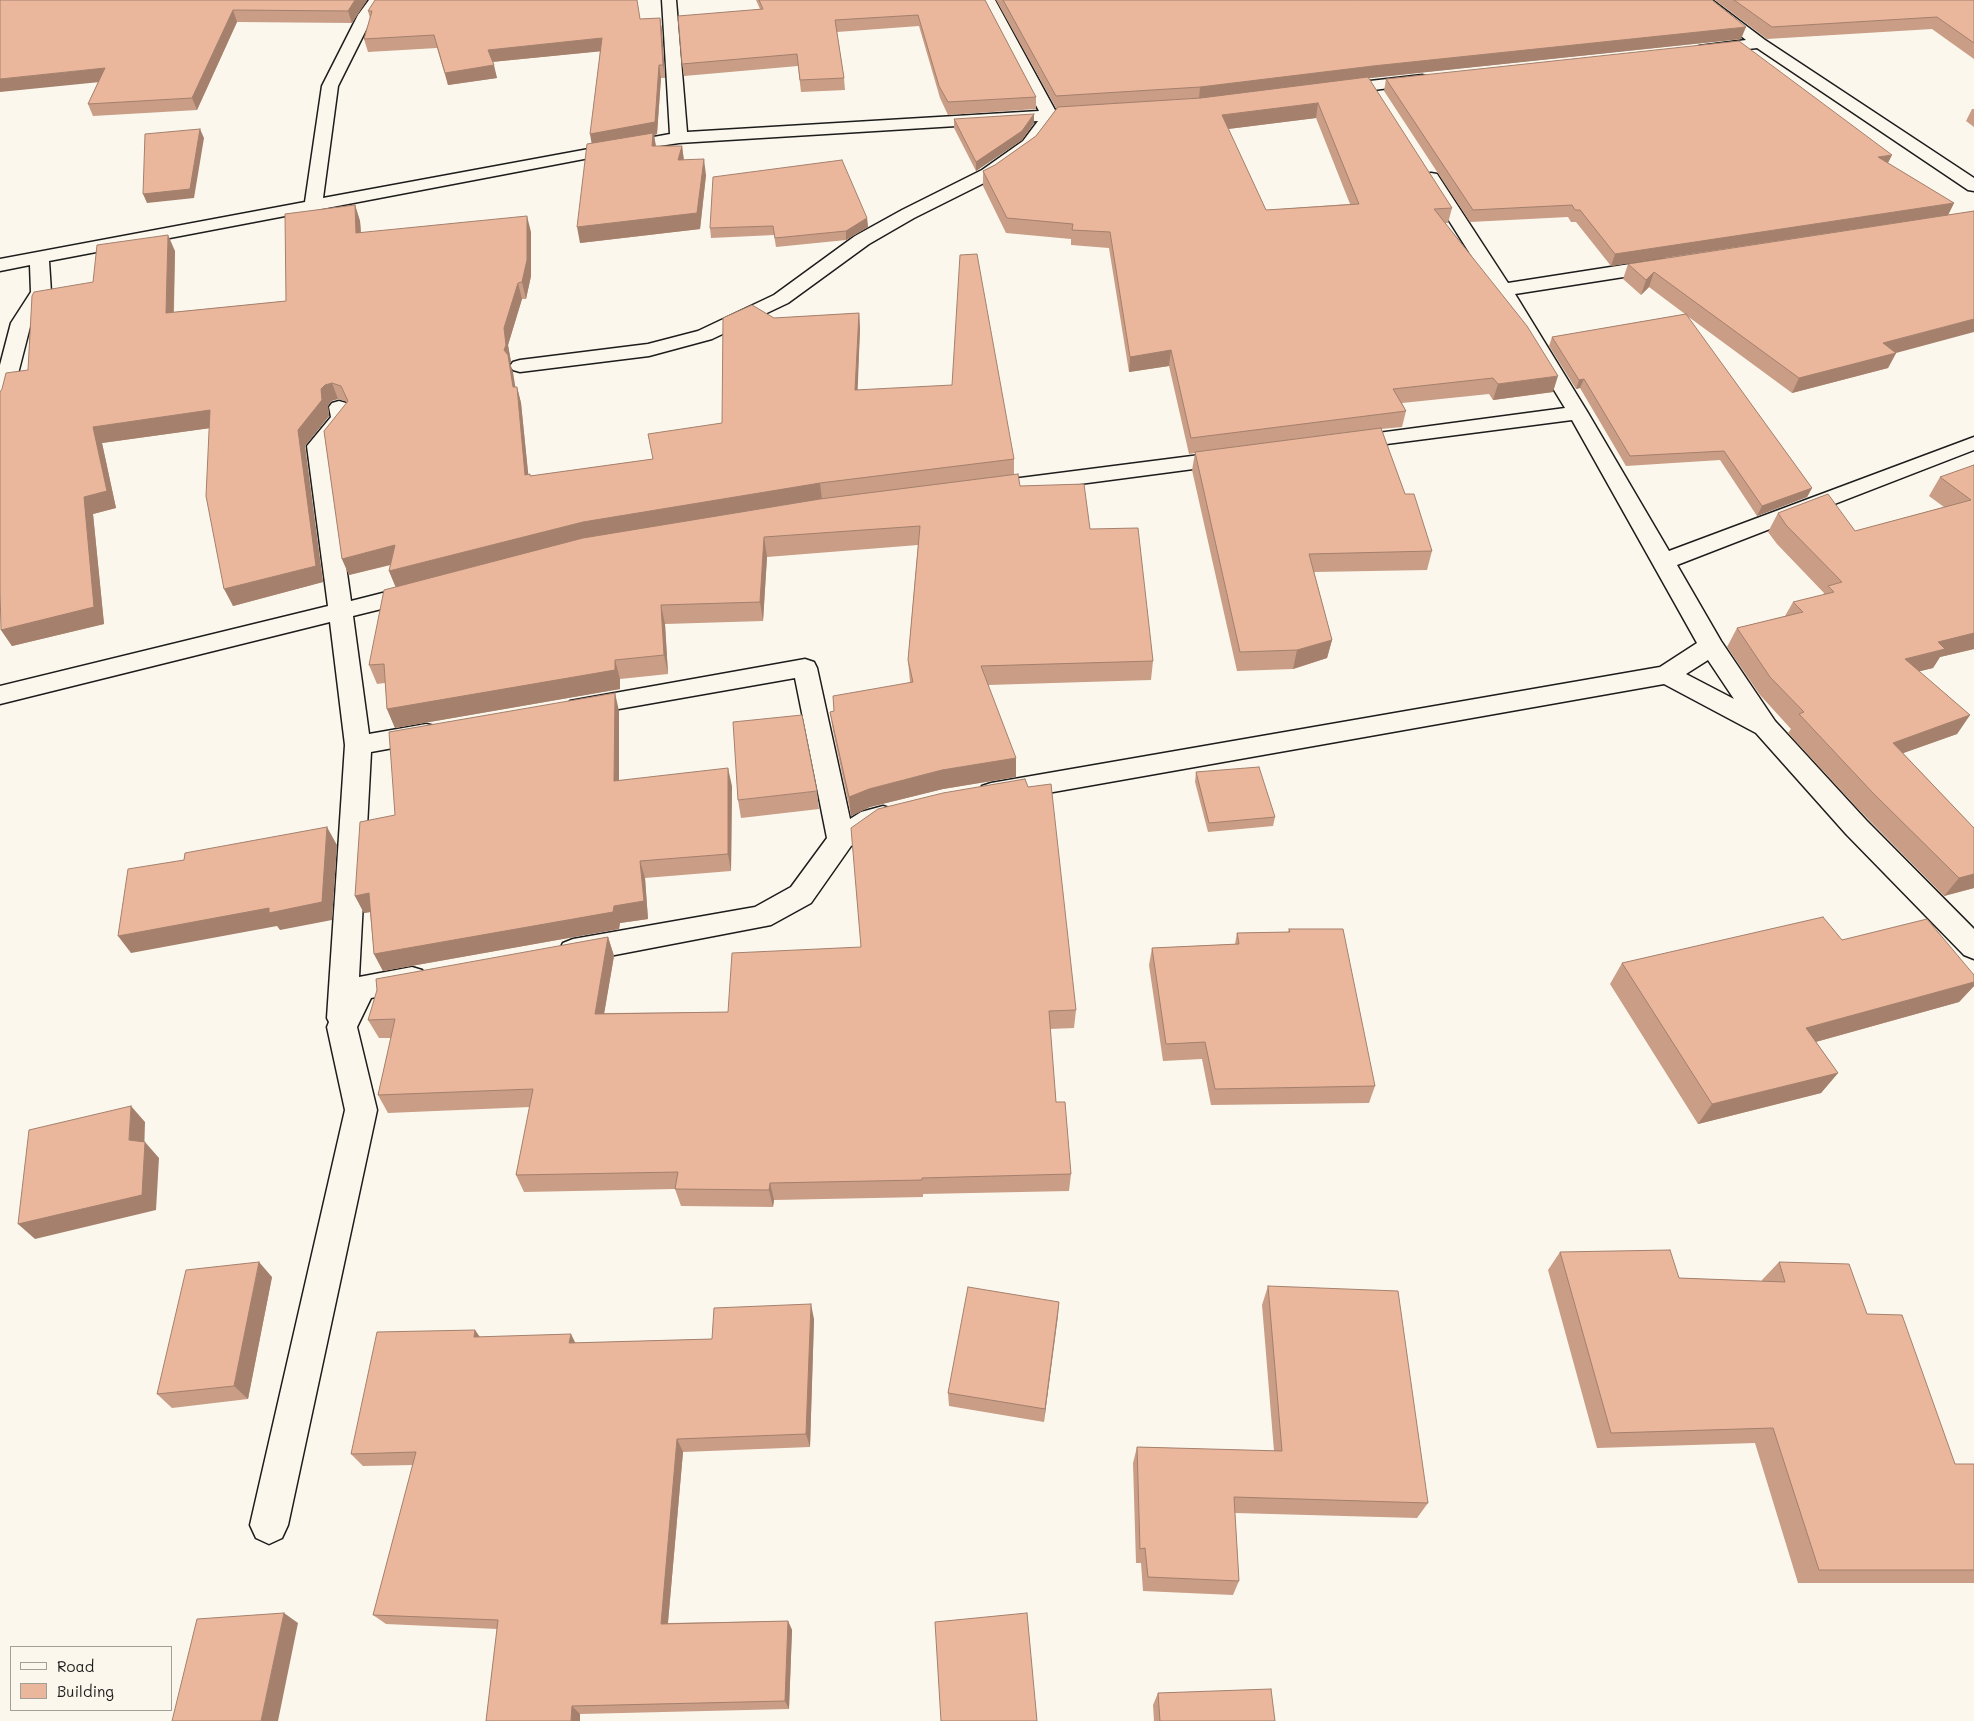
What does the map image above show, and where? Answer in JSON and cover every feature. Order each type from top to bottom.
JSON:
[{"type":"street","points":[[313,206],[330,86],[366,15],[377,0]]},
{"type":"street","points":[[669,0],[679,138]]},
{"type":"street","points":[[988,0],[1050,116]]},
{"type":"street","points":[[1703,0],[1760,42],[1974,186]]},
{"type":"street","points":[[1692,50],[1760,42]]},
{"type":"street","points":[[1323,91],[1376,93],[1439,78]]},
{"type":"street","points":[[0,265],[679,138],[1100,113]]},
{"type":"street","points":[[520,366],[649,350],[705,334],[781,299],[862,240],[908,214],[988,174],[1029,145],[1050,116]]},
{"type":"street","points":[[1418,159],[1578,413],[1711,646],[1766,728],[1856,827],[1974,947]]},
{"type":"street","points":[[0,404],[21,322],[41,292],[39,258]]},
{"type":"street","points":[[1502,290],[1679,263]]},
{"type":"street","points":[[269,1525],[361,1110],[342,1027],[358,745],[318,446],[342,418],[339,407]]},
{"type":"street","points":[[1323,446],[1578,413]]},
{"type":"street","points":[[1663,562],[1974,443]]},
{"type":"street","points":[[960,492],[1254,455]]},
{"type":"street","points":[[0,695],[436,588]]},
{"type":"street","points":[[963,798],[1668,675],[1711,646]]},
{"type":"street","points":[[552,712],[805,668],[841,839]]},
{"type":"street","points":[[1668,675],[1766,728]]},
{"type":"street","points":[[358,745],[446,730]]},
{"type":"street","points":[[546,955],[761,917],[801,895],[841,839],[871,819],[907,810]]},
{"type":"street","points":[[342,1027],[362,988],[440,974]]},
{"type":"building","points":[[0,0],[355,0],[348,11],[233,10],[192,98],[88,104],[105,68],[0,79]]},
{"type":"building","points":[[375,0],[637,0],[640,19],[660,18],[663,65],[659,65],[655,122],[590,134],[602,38],[488,50],[494,65],[445,73],[434,35],[364,39],[372,11],[368,11]]},
{"type":"building","points":[[759,0],[985,0],[1036,97],[948,102],[939,86],[918,15],[835,20],[844,78],[800,80],[797,54],[682,64],[678,16],[763,9]]},
{"type":"building","points":[[1003,0],[1712,0],[1746,27],[1373,66],[1200,87],[1056,96]]},
{"type":"building","points":[[1734,0],[1974,0],[1974,43],[1937,17],[1772,27]]},
{"type":"building","points":[[1739,41],[1892,155],[1878,157],[1954,203],[1615,254],[1580,210],[1575,210],[1572,205],[1473,210],[1386,79]]},
{"type":"building","points":[[1368,77],[1452,208],[1434,209],[1527,326],[1558,376],[1498,384],[1493,378],[1393,389],[1406,411],[1191,438],[1171,350],[1130,357],[1110,232],[1072,230],[1073,224],[1007,218],[983,171],[995,165],[1036,136],[1058,107],[1201,98]],"holes":[[[1318,103],[1359,204],[1266,210],[1222,115]]]},
{"type":"building","points":[[1034,114],[1022,131],[976,162],[954,119]]},
{"type":"building","points":[[200,129],[190,189],[143,194],[145,134]]},
{"type":"building","points":[[653,133],[652,146],[682,146],[678,160],[704,159],[697,213],[577,227],[587,144]]},
{"type":"building","points":[[842,160],[867,218],[846,231],[775,238],[773,226],[710,228],[713,177]]},
{"type":"building","points":[[355,205],[356,233],[527,216],[527,260],[522,282],[518,283],[504,328],[506,345],[504,350],[508,355],[513,387],[517,387],[525,475],[530,474],[530,476],[653,459],[648,434],[722,423],[723,318],[752,305],[774,318],[859,313],[855,390],[952,385],[960,255],[977,254],[1014,459],[820,483],[583,522],[389,571],[395,545],[342,559],[324,431],[348,401],[341,386],[332,383],[325,385],[321,389],[322,400],[298,430],[316,566],[224,589],[206,496],[210,410],[93,427],[107,491],[84,497],[94,607],[1,630],[0,392],[6,373],[28,370],[32,296],[34,292],[93,282],[97,245],[168,235],[166,313],[286,301],[285,214]]},
{"type":"building","points":[[1974,211],[1974,319],[1883,343],[1896,353],[1799,378],[1654,272],[1646,280],[1628,264]]},
{"type":"building","points":[[1686,314],[1812,488],[1762,506],[1724,451],[1630,456],[1584,379],[1579,380],[1552,337]]},
{"type":"building","points":[[1381,428],[1405,494],[1414,494],[1432,551],[1309,554],[1332,640],[1297,650],[1240,652],[1195,452]]},
{"type":"building","points":[[1974,465],[1974,633],[1938,642],[1945,649],[1905,659],[1970,715],[1893,743],[1974,828],[1974,874],[1959,878],[1873,793],[1799,714],[1804,712],[1770,677],[1737,628],[1803,612],[1793,602],[1834,592],[1828,586],[1842,582],[1786,525],[1778,513],[1828,494],[1855,531],[1971,500],[1940,477]]},
{"type":"building","points":[[1018,474],[1020,486],[1084,484],[1090,529],[1138,528],[1153,661],[981,666],[1016,758],[942,770],[869,789],[849,797],[830,712],[834,711],[833,696],[913,682],[908,660],[920,526],[764,537],[760,602],[661,605],[664,655],[615,660],[615,670],[387,709],[384,664],[369,665],[384,590],[583,538],[820,499]]},
{"type":"building","points":[[615,693],[614,781],[728,768],[728,854],[640,861],[644,901],[614,906],[613,912],[374,954],[369,893],[355,896],[360,822],[395,815],[389,732]]},
{"type":"building","points":[[802,715],[817,791],[738,800],[733,722]]},
{"type":"building","points":[[1259,767],[1275,817],[1209,823],[1196,772]]},
{"type":"building","points":[[1025,779],[1028,787],[1051,784],[1076,1010],[1049,1011],[1056,1102],[1065,1102],[1071,1174],[922,1178],[922,1180],[770,1183],[769,1190],[675,1189],[678,1172],[516,1175],[533,1089],[378,1095],[395,1019],[368,1020],[377,990],[376,979],[608,937],[595,1014],[728,1012],[732,953],[861,947],[851,828],[878,809],[943,793]]},
{"type":"building","points":[[327,827],[322,902],[269,913],[269,908],[118,936],[128,869],[184,860],[185,853]]},
{"type":"building","points":[[1823,917],[1842,940],[1927,919],[1974,975],[1974,982],[1806,1028],[1838,1073],[1712,1104],[1622,963]]},
{"type":"building","points":[[1289,929],[1343,929],[1375,1086],[1215,1089],[1205,1042],[1166,1044],[1152,948],[1239,944],[1237,933],[1290,932]]},
{"type":"building","points":[[131,1106],[129,1140],[145,1142],[142,1195],[18,1224],[29,1130]]},
{"type":"building","points":[[1670,1250],[1679,1278],[1785,1282],[1779,1262],[1849,1264],[1867,1314],[1902,1315],[1955,1464],[1974,1464],[1974,1570],[1819,1570],[1773,1428],[1611,1433],[1560,1252]]},
{"type":"building","points":[[259,1262],[234,1386],[157,1394],[186,1270]]},
{"type":"building","points":[[1268,1286],[1398,1291],[1428,1503],[1234,1497],[1239,1581],[1148,1577],[1145,1548],[1140,1549],[1137,1447],[1282,1451]]},
{"type":"building","points":[[968,1287],[1059,1302],[1045,1409],[948,1393]]},
{"type":"building","points":[[811,1304],[806,1434],[677,1439],[661,1624],[788,1621],[785,1701],[572,1706],[571,1721],[486,1721],[498,1620],[373,1615],[416,1452],[351,1454],[377,1332],[475,1330],[474,1337],[571,1334],[569,1343],[712,1339],[714,1308]]},
{"type":"building","points":[[284,1613],[261,1721],[172,1721],[197,1619]]},
{"type":"building","points":[[1027,1613],[1037,1721],[941,1721],[935,1622]]},
{"type":"building","points":[[1271,1689],[1275,1721],[1160,1721],[1158,1693]]}]
